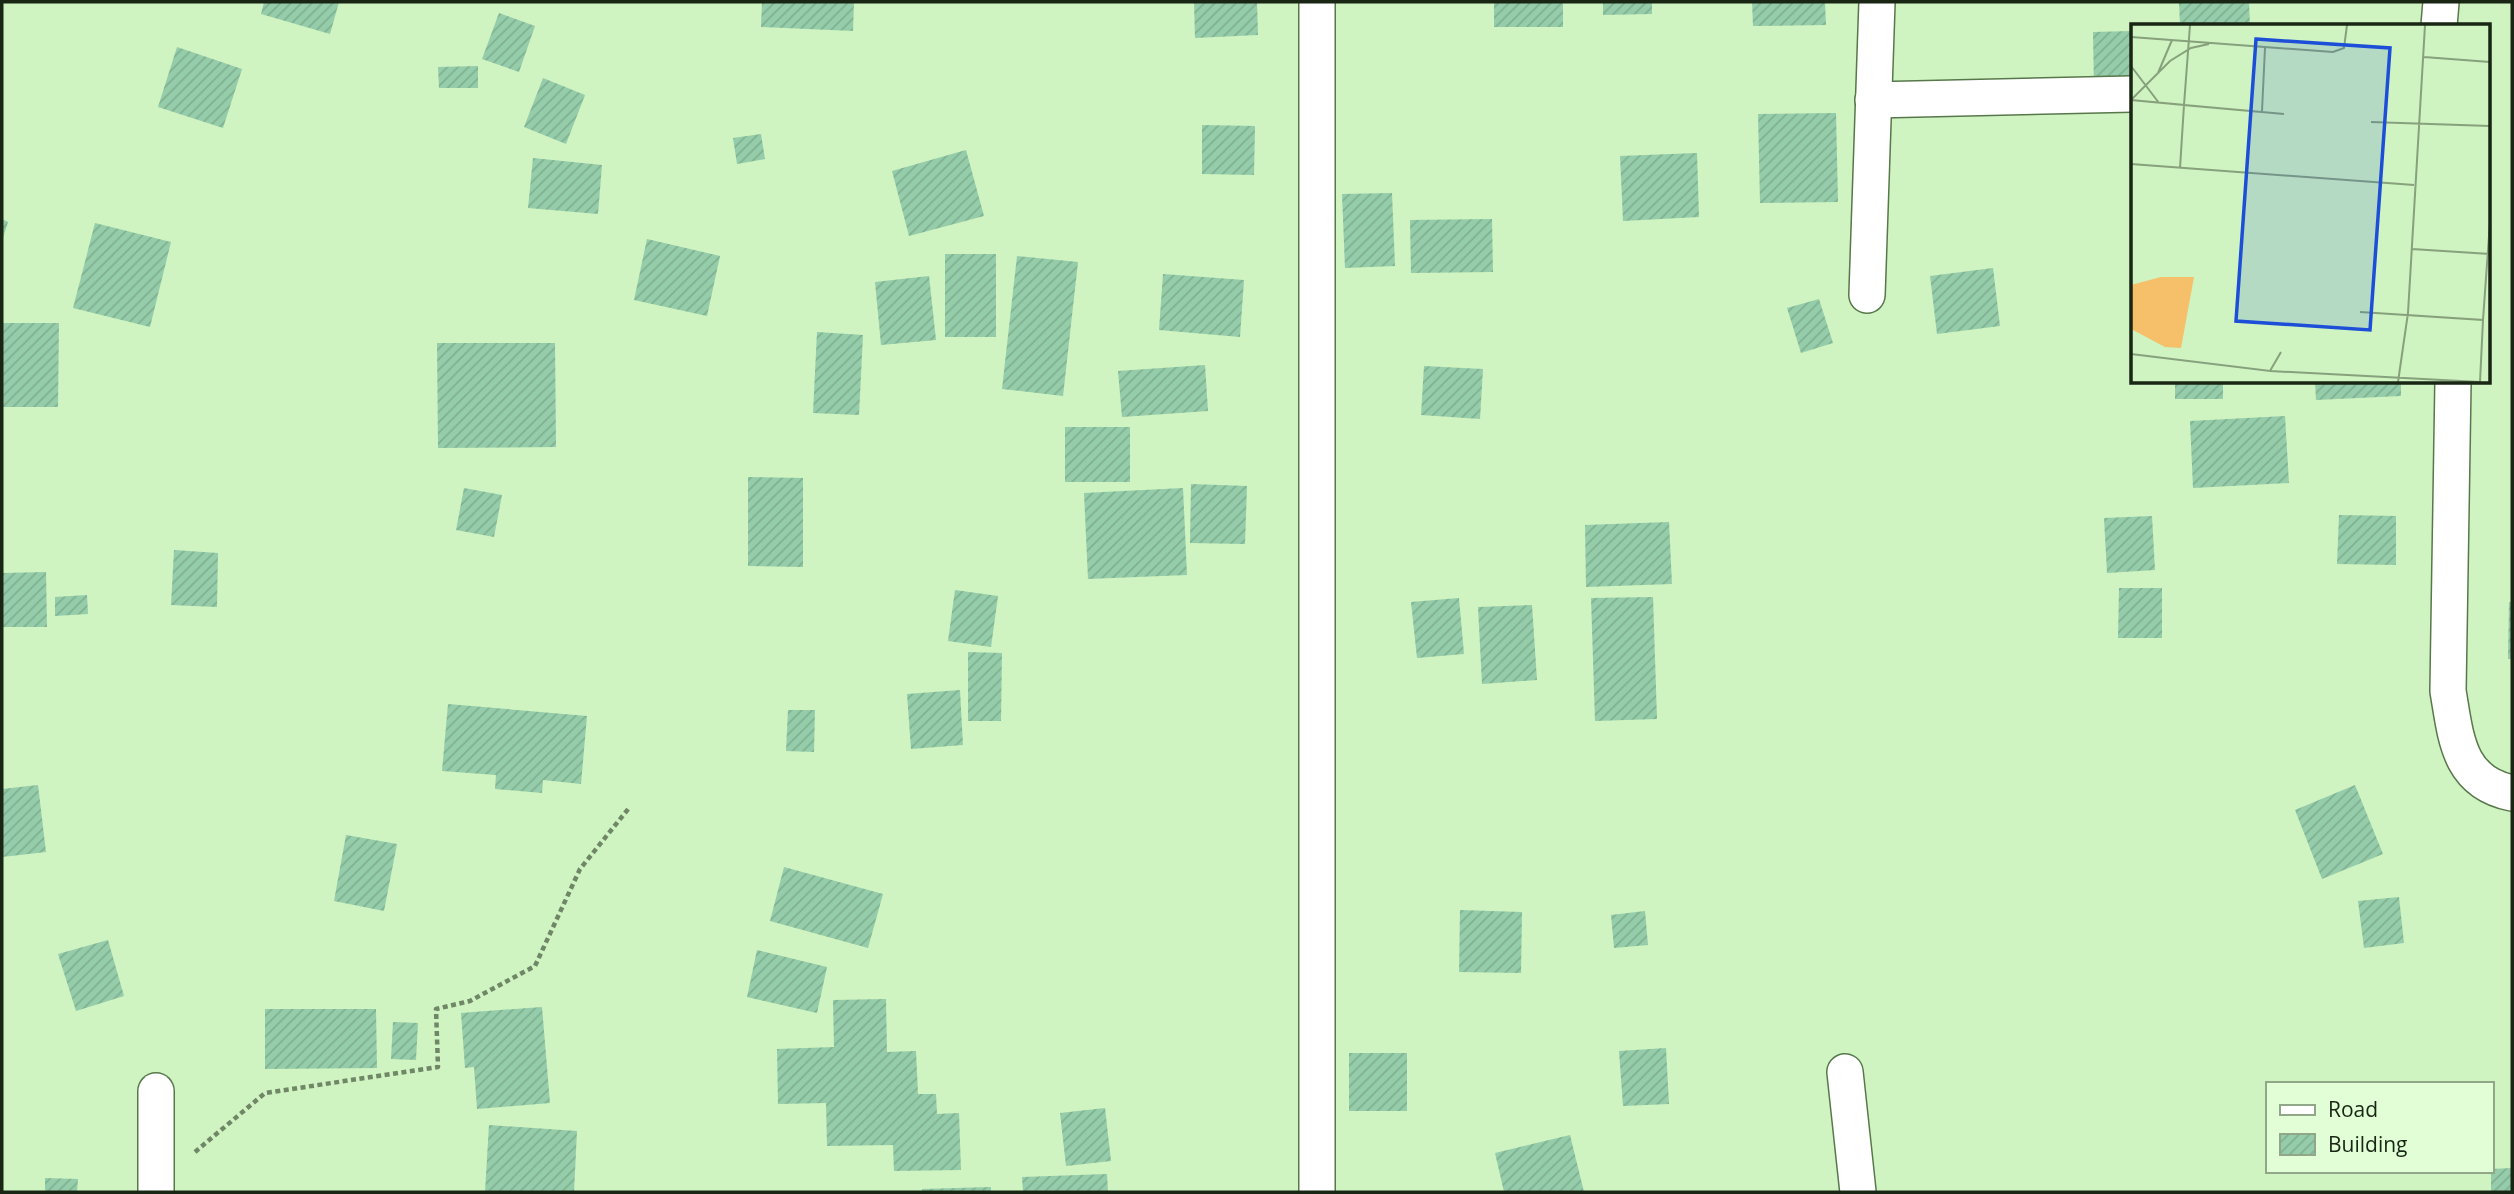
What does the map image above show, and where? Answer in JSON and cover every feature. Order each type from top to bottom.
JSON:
[{"type":"street","points":[[1317,2],[1317,1192]]},
{"type":"street","points":[[1867,295],[1877,2]]},
{"type":"street","points":[[2439,24],[2441,2]]},
{"type":"street","points":[[1873,100],[2131,94]]},
{"type":"street","points":[[2453,383],[2448,691],[2456,734],[2469,769],[2491,789],[2512,793]]},
{"type":"street","points":[[1844,1072],[1858,1192]]},
{"type":"street","points":[[156,1091],[156,1189]]},
{"type":"path","points":[[156,1189],[265,1093],[438,1067],[436,1009],[470,1001],[535,966],[580,869],[629,808]]},
{"type":"building","points":[[264,2],[339,2],[330,34],[261,14]]},
{"type":"building","points":[[762,2],[854,2],[853,31],[761,27]]},
{"type":"building","points":[[1194,2],[1257,2],[1258,35],[1195,38]]},
{"type":"building","points":[[1494,2],[1563,2],[1563,27],[1494,27]]},
{"type":"building","points":[[1603,2],[1652,2],[1652,14],[1603,15]]},
{"type":"building","points":[[1752,2],[1825,2],[1826,25],[1753,26]]},
{"type":"building","points":[[2179,2],[2249,2],[2250,24],[2180,24]]},
{"type":"building","points":[[499,13],[535,26],[519,72],[482,59]]},
{"type":"building","points":[[2131,31],[2131,87],[2094,89],[2093,32]]},
{"type":"building","points":[[177,47],[242,69],[223,128],[158,107]]},
{"type":"building","points":[[478,66],[478,88],[439,88],[438,67]]},
{"type":"building","points":[[543,78],[585,95],[566,144],[524,127]]},
{"type":"building","points":[[1836,113],[1838,202],[1760,203],[1758,114]]},
{"type":"building","points":[[1202,125],[1255,126],[1254,175],[1202,174]]},
{"type":"building","points":[[761,134],[765,159],[737,164],[733,138]]},
{"type":"building","points":[[966,150],[984,216],[909,236],[892,171]]},
{"type":"building","points":[[1697,153],[1699,217],[1623,221],[1620,156]]},
{"type":"building","points":[[533,158],[602,165],[598,214],[528,208]]},
{"type":"building","points":[[1392,193],[1395,266],[1345,268],[1342,194]]},
{"type":"building","points":[[2,219],[8,222],[2,241]]},
{"type":"building","points":[[1492,219],[1493,272],[1411,273],[1410,220]]},
{"type":"building","points":[[95,223],[171,242],[150,327],[73,308]]},
{"type":"building","points":[[647,239],[720,256],[707,316],[634,300]]},
{"type":"building","points":[[945,254],[996,254],[996,337],[945,337]]},
{"type":"building","points":[[1017,256],[1078,262],[1063,396],[1002,389]]},
{"type":"building","points":[[1993,268],[2000,326],[1937,334],[1930,276]]},
{"type":"building","points":[[1163,274],[1244,280],[1240,337],[1159,330]]},
{"type":"building","points":[[929,276],[936,340],[881,345],[875,282]]},
{"type":"building","points":[[1819,299],[1833,343],[1801,353],[1787,308]]},
{"type":"building","points":[[2,323],[59,323],[58,407],[2,407]]},
{"type":"building","points":[[817,332],[863,335],[859,415],[813,413]]},
{"type":"building","points":[[437,343],[555,343],[556,447],[438,448]]},
{"type":"building","points":[[1205,365],[1208,411],[1122,417],[1118,371]]},
{"type":"building","points":[[1424,366],[1483,369],[1480,419],[1421,415]]},
{"type":"building","points":[[2175,383],[2223,383],[2223,399],[2175,399]]},
{"type":"building","points":[[2315,383],[2401,383],[2401,396],[2316,400]]},
{"type":"building","points":[[2285,416],[2289,483],[2193,488],[2190,421]]},
{"type":"building","points":[[1065,427],[1130,427],[1130,482],[1065,482]]},
{"type":"building","points":[[748,477],[803,478],[803,567],[748,566]]},
{"type":"building","points":[[1191,484],[1247,486],[1245,544],[1190,543]]},
{"type":"building","points":[[464,488],[502,495],[494,537],[456,530]]},
{"type":"building","points":[[1183,488],[1187,575],[1088,579],[1084,493]]},
{"type":"building","points":[[2339,515],[2396,516],[2396,565],[2337,564]]},
{"type":"building","points":[[2152,516],[2155,570],[2107,573],[2104,518]]},
{"type":"building","points":[[1669,522],[1672,584],[1586,587],[1585,525]]},
{"type":"building","points":[[174,550],[218,553],[217,607],[171,605]]},
{"type":"building","points":[[46,572],[47,627],[2,627],[2,573]]},
{"type":"building","points":[[2119,588],[2162,588],[2162,638],[2118,638]]},
{"type":"building","points":[[955,590],[998,596],[991,647],[948,641]]},
{"type":"building","points":[[87,595],[88,614],[55,616],[55,597]]},
{"type":"building","points":[[1653,597],[1657,719],[1595,721],[1591,598]]},
{"type":"building","points":[[1459,598],[1464,654],[1417,658],[1411,602]]},
{"type":"building","points":[[2509,602],[2512,602],[2512,659],[2508,659]]},
{"type":"building","points":[[1532,605],[1537,680],[1482,684],[1478,607]]},
{"type":"building","points":[[968,652],[1002,653],[1001,721],[968,721]]},
{"type":"building","points":[[960,690],[963,745],[911,749],[907,694]]},
{"type":"building","points":[[448,704],[587,716],[581,784],[543,780],[542,793],[495,789],[496,775],[442,771]]},
{"type":"building","points":[[788,710],[815,710],[814,752],[786,751]]},
{"type":"building","points":[[38,785],[46,852],[2,857],[2,789]]},
{"type":"building","points":[[2355,785],[2383,854],[2322,879],[2295,810]]},
{"type":"building","points":[[346,835],[397,844],[384,911],[334,901]]},
{"type":"building","points":[[784,867],[883,894],[868,948],[770,921]]},
{"type":"building","points":[[2399,897],[2404,943],[2364,948],[2358,901]]},
{"type":"building","points":[[1460,910],[1522,912],[1521,973],[1459,972]]},
{"type":"building","points":[[1645,911],[1648,945],[1614,948],[1611,915]]},
{"type":"building","points":[[108,940],[124,996],[76,1011],[58,954]]},
{"type":"building","points":[[757,950],[827,967],[817,1013],[747,997]]},
{"type":"building","points":[[886,999],[887,1052],[916,1051],[918,1094],[936,1094],[937,1114],[959,1113],[961,1170],[894,1171],[893,1145],[827,1146],[826,1103],[778,1104],[777,1049],[834,1047],[833,1000]]},
{"type":"building","points":[[542,1007],[550,1103],[477,1109],[474,1067],[465,1068],[461,1013]]},
{"type":"building","points":[[265,1009],[376,1009],[377,1068],[265,1069]]},
{"type":"building","points":[[393,1022],[418,1023],[416,1060],[391,1059]]},
{"type":"building","points":[[1666,1048],[1669,1104],[1623,1106],[1619,1051]]},
{"type":"building","points":[[1349,1053],[1407,1053],[1407,1111],[1349,1111]]},
{"type":"building","points":[[1105,1108],[1111,1161],[1066,1166],[1060,1113]]},
{"type":"building","points":[[489,1125],[577,1131],[574,1192],[485,1192]]},
{"type":"building","points":[[1570,1135],[1584,1192],[1504,1192],[1495,1153]]},
{"type":"building","points":[[2512,1168],[2512,1192],[2491,1192],[2493,1169]]},
{"type":"building","points":[[1107,1174],[1108,1192],[1023,1192],[1022,1177]]},
{"type":"building","points":[[45,1178],[78,1179],[77,1192],[45,1191]]},
{"type":"building","points":[[991,1187],[991,1192],[922,1192],[922,1189]]}]
